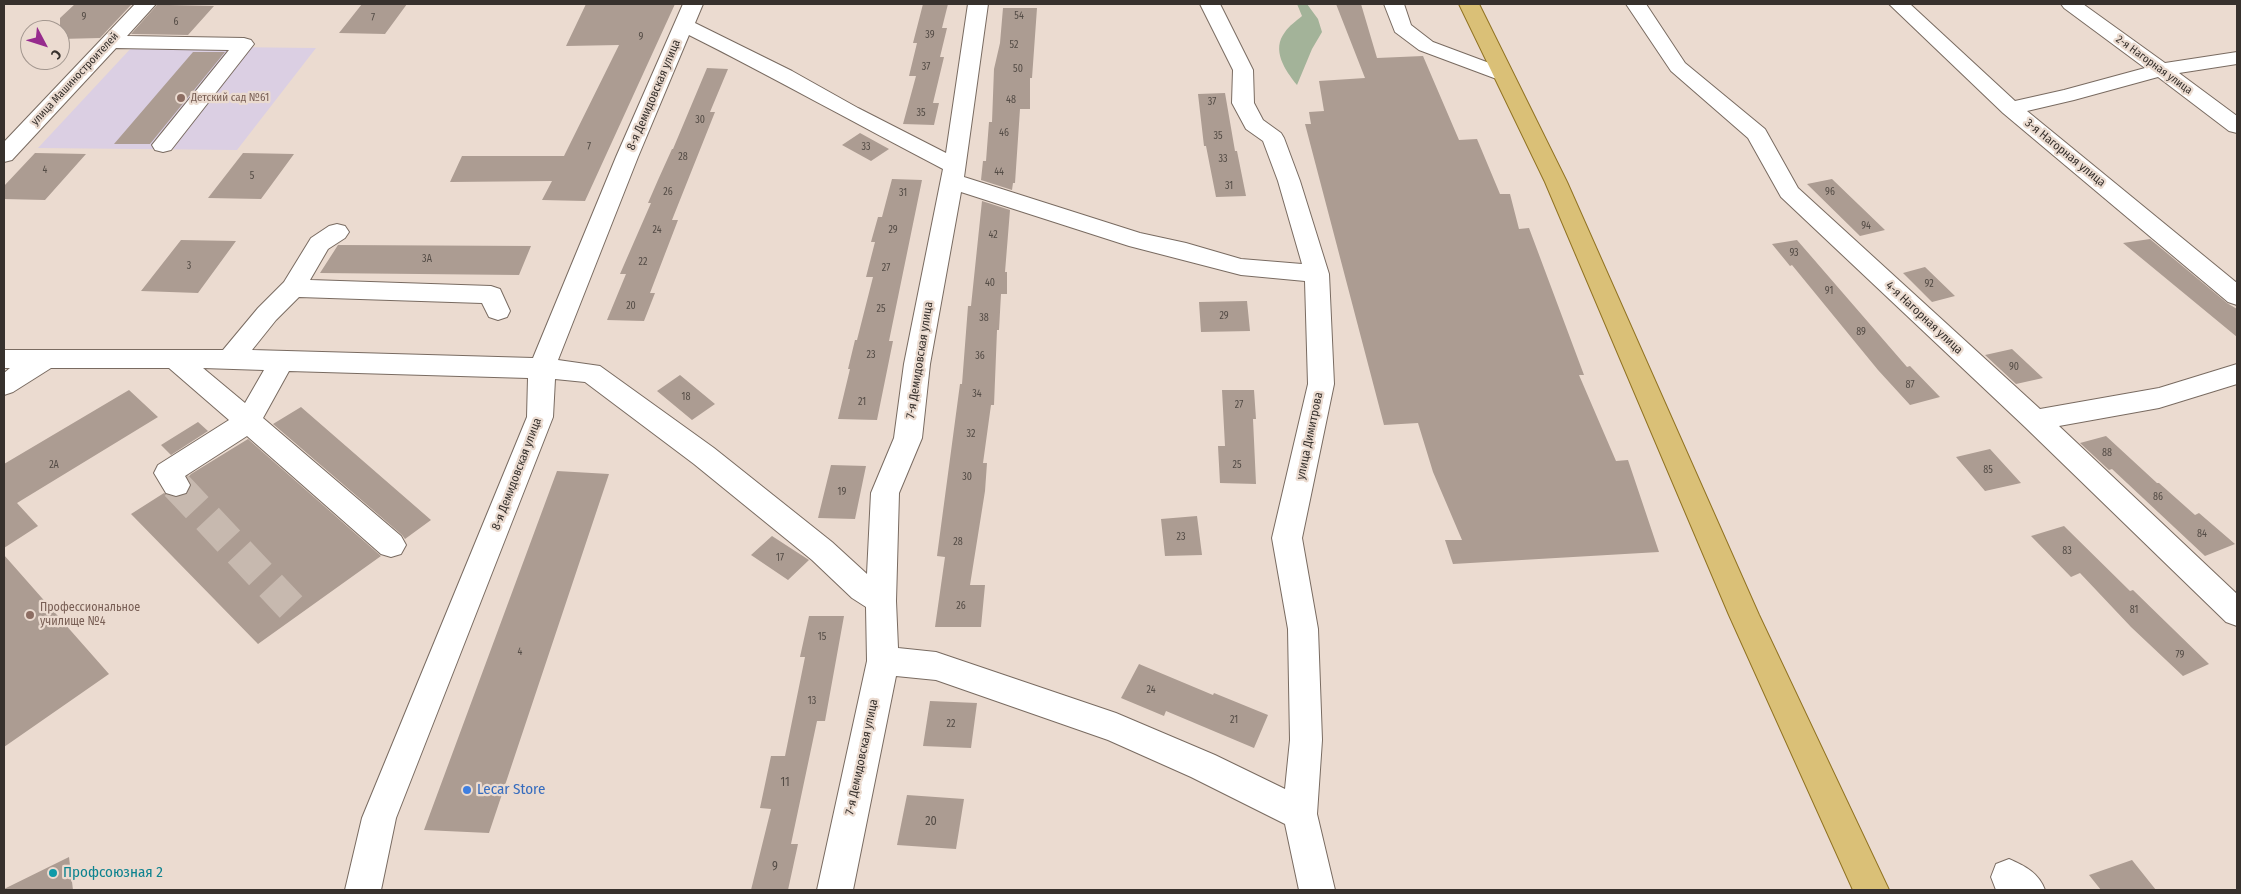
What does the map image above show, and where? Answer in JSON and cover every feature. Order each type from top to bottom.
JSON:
[{"type":"main road","points":[[1469,4],[1556,182],[1744,614],[1871,890]]},
{"type":"street","name":"улица Машиностроителей","points":[[4,155],[146,4]]},
{"type":"street","name":"8-я Демидовская улица","points":[[363,890],[379,818],[540,416],[542,368],[627,157],[693,4]]},
{"type":"street","name":"7-я Демидовская улица","points":[[835,890],[883,661],[880,601],[886,493],[908,438],[916,364],[953,174],[978,4]]},
{"type":"street","name":"улица Димитрова","points":[[1210,4],[1243,70],[1243,104],[1254,124],[1272,138],[1283,164],[1317,274],[1321,384],[1287,538],[1303,629],[1306,740],[1300,814],[1316,890]]},
{"type":"street","points":[[1394,4],[1402,28],[1426,46],[1502,74]]},
{"type":"street","name":"4-я Нагорная улица","points":[[1636,4],[1678,67],[1757,134],[1789,192],[2035,420],[2237,613]]},
{"type":"street","name":"3-я Нагорная улица","points":[[1899,4],[2011,108],[2237,296]]},
{"type":"street","name":"2-я Нагорная улица","points":[[2071,4],[2237,126]]},
{"type":"street","points":[[684,25],[785,75],[953,174],[1136,240],[1186,250],[1241,267],[1317,274]]},
{"type":"street","points":[[110,42],[244,44],[163,145]]},
{"type":"street","points":[[2011,108],[2066,96],[2161,70],[2237,58]]},
{"type":"street","points":[[230,359],[267,314],[293,288],[319,244],[337,232]]},
{"type":"street","points":[[293,288],[491,295],[498,311]]},
{"type":"street","points":[[4,359],[230,359],[281,362],[542,368],[591,373],[704,456],[822,551],[863,589],[880,601]]},
{"type":"street","points":[[4,385],[46,359]]},
{"type":"street","points":[[176,360],[391,545]]},
{"type":"street","points":[[176,485],[168,473],[248,421],[281,362]]},
{"type":"street","points":[[2035,420],[2160,398],[2237,374]]},
{"type":"street","points":[[883,661],[936,666],[1116,728],[1203,766],[1300,814]]},
{"type":"shaded area","name":"Детский сад №61","points":[[133,46],[316,48],[237,150],[38,148]]},
{"type":"green space","points":[[1297,4],[1307,4],[1318,19],[1322,32],[1312,49],[1297,85],[1281,60],[1279,46],[1287,30],[1302,16]]},
{"type":"building","points":[[75,4],[131,5],[100,38],[70,39],[70,20],[60,20]]},
{"type":"building","points":[[362,4],[407,4],[385,34],[339,33]]},
{"type":"building","points":[[586,4],[675,4],[585,201],[542,200],[552,181],[450,182],[462,156],[564,156],[619,45],[566,46]]},
{"type":"building","points":[[923,4],[948,4],[942,28],[947,28],[940,57],[944,57],[933,103],[939,103],[934,125],[903,124],[916,76],[909,76],[917,43],[913,43]]},
{"type":"building","points":[[1336,4],[1361,4],[1377,58],[1423,56],[1459,140],[1477,139],[1500,194],[1510,194],[1519,229],[1529,228],[1584,375],[1579,375],[1616,461],[1628,460],[1659,552],[1453,564],[1445,540],[1462,540],[1433,472],[1418,423],[1384,425],[1305,124],[1311,124],[1309,112],[1324,111],[1319,81],[1365,78]]},
{"type":"building","points":[[157,5],[214,6],[188,35],[131,34]]},
{"type":"building","points":[[1003,8],[1037,8],[1032,78],[1030,78],[1030,109],[1020,109],[1015,183],[1013,183],[1012,190],[981,180],[983,161],[986,161],[989,122],[992,122],[994,69],[1000,43]]},
{"type":"building","points":[[193,52],[225,52],[150,144],[114,144]]},
{"type":"building","points":[[707,68],[728,69],[710,112],[715,112],[672,220],[678,220],[650,293],[655,293],[644,321],[607,320],[626,274],[620,274],[651,203],[648,203]]},
{"type":"building","points":[[1225,93],[1235,151],[1237,151],[1246,196],[1216,197],[1206,146],[1204,146],[1198,94]]},
{"type":"building","points":[[860,133],[889,149],[871,161],[842,145]]},
{"type":"building","points":[[35,153],[86,154],[45,200],[4,199],[4,186]]},
{"type":"building","points":[[243,153],[294,154],[261,199],[208,198]]},
{"type":"building","points":[[892,179],[922,180],[889,341],[893,341],[877,420],[838,419],[855,340],[857,340],[873,277],[866,277],[875,242],[871,242],[878,217],[882,217]]},
{"type":"building","points":[[1832,179],[1885,230],[1860,236],[1807,184]]},
{"type":"building","points":[[982,201],[1010,210],[1005,272],[1007,272],[1007,294],[1001,294],[999,330],[997,330],[994,405],[991,405],[983,463],[987,463],[985,491],[970,585],[985,585],[981,627],[935,627],[945,557],[937,556],[960,384],[962,384],[968,306],[971,306]]},
{"type":"building","points":[[2150,239],[2227,303],[2237,309],[2237,337],[2123,243]]},
{"type":"building","points":[[181,240],[236,241],[198,293],[141,291]]},
{"type":"building","points":[[1797,240],[1907,367],[1910,366],[1940,397],[1910,405],[1878,370],[1792,265],[1790,266],[1772,244]]},
{"type":"building","points":[[338,245],[531,246],[519,275],[320,273]]},
{"type":"building","points":[[1925,267],[1955,296],[1932,302],[1903,273]]},
{"type":"building","points":[[1247,301],[1250,331],[1201,332],[1199,302]]},
{"type":"building","points":[[2012,349],[2043,378],[2016,384],[1985,355]]},
{"type":"building","points":[[680,375],[715,404],[692,420],[657,391]]},
{"type":"building","points":[[129,390],[158,417],[17,503],[38,526],[4,548],[4,464]]},
{"type":"building","points":[[1222,390],[1254,390],[1256,419],[1253,419],[1256,484],[1220,483],[1218,446],[1225,446]]},
{"type":"building","points":[[301,407],[431,520],[405,539],[273,424]]},
{"type":"building","points":[[198,422],[208,431],[171,455],[161,445]]},
{"type":"building","points":[[2106,436],[2195,515],[2199,513],[2235,544],[2205,556],[2112,469],[2109,470],[2080,443]]},
{"type":"building","points":[[248,439],[381,556],[258,644],[131,514],[164,493],[175,498],[187,495],[192,486],[188,477],[191,474]]},
{"type":"building","points":[[1990,449],[2021,483],[1985,491],[1956,457]]},
{"type":"building","points":[[831,465],[866,466],[855,519],[818,518]]},
{"type":"building","points":[[557,471],[609,474],[489,833],[424,830]]},
{"type":"building","points":[[1197,516],[1202,555],[1165,556],[1161,519]]},
{"type":"building","points":[[2064,526],[2130,591],[2133,590],[2209,664],[2183,676],[2131,627],[2080,573],[2071,577],[2031,536]]},
{"type":"building","points":[[772,536],[809,560],[788,580],[751,555]]},
{"type":"building","name":"Профессиональное училище №4","points":[[4,555],[109,674],[4,747]]},
{"type":"building","points":[[809,616],[844,616],[825,721],[817,721],[791,844],[798,844],[788,890],[751,890],[771,809],[760,808],[771,756],[785,756],[805,657],[800,657]]},
{"type":"building","points":[[1139,664],[1213,695],[1214,693],[1268,715],[1254,748],[1166,711],[1164,716],[1121,698]]},
{"type":"building","points":[[930,701],[977,703],[971,748],[923,746]]},
{"type":"building","points":[[907,795],[964,799],[956,849],[897,845]]},
{"type":"building","name":"Профсоюзная 2","points":[[69,857],[73,890],[4,890],[4,889]]},
{"type":"building","points":[[2132,860],[2156,890],[2101,890],[2089,875]]},
{"type":"tunnel","points":[[176,485],[291,607]]},
{"type":"place","name":"Детский сад №61","points":[[181,98]]},
{"type":"place","name":"Профессиональное училище №4","points":[[30,615]]},
{"type":"place","name":"Lecar Store","points":[[467,790]]},
{"type":"place","name":"Профсоюзная 2","points":[[53,873]]}]
